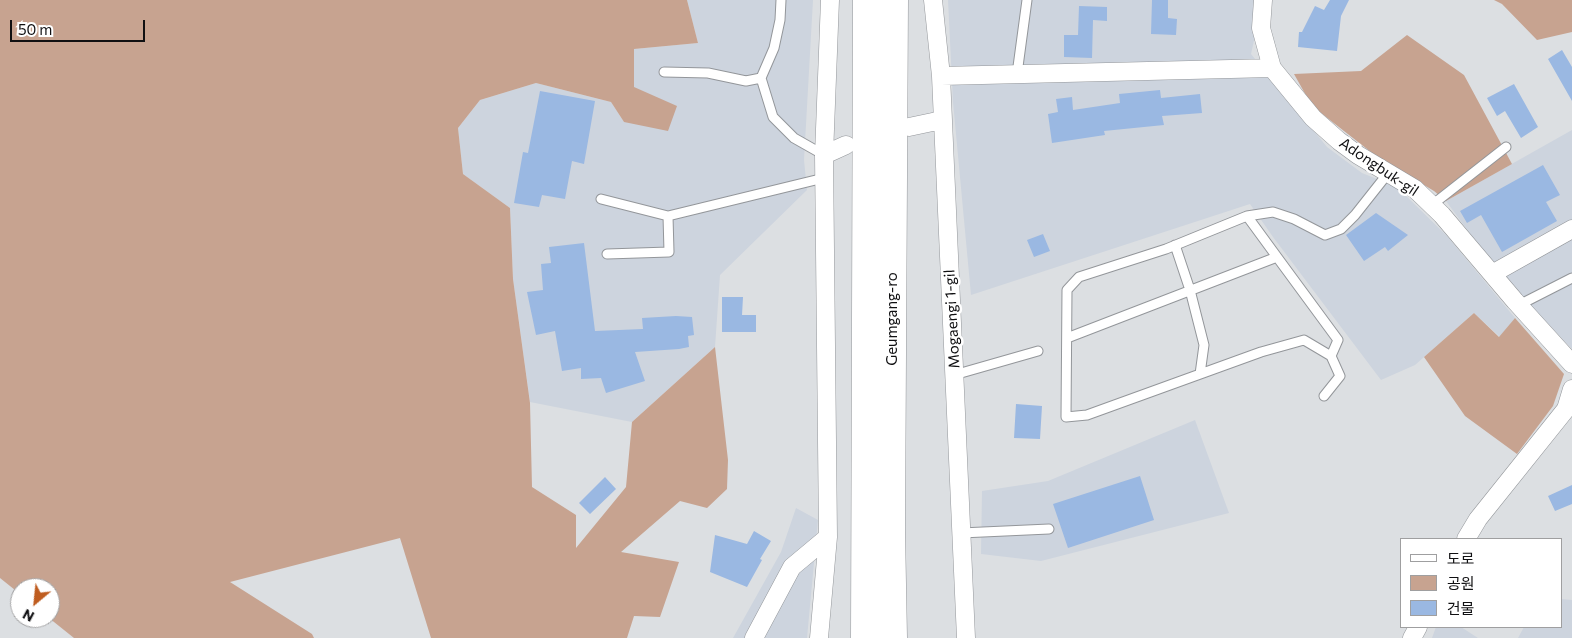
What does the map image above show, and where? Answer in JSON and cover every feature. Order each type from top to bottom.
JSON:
[{"type":"highway","name":"Geumgang-ro","points":[[865,638],[867,0]]},
{"type":"highway","name":"Geumgang-ro","points":[[894,0],[892,531],[894,638]]},
{"type":"highway","points":[[892,531],[901,558],[905,638]]},
{"type":"street","points":[[819,638],[828,537],[824,155],[830,0]]},
{"type":"street","name":"Mogaengi 1-gil","points":[[933,0],[941,76],[966,638]]},
{"type":"street","name":"Adongbuk-gil","points":[[1263,0],[1261,28],[1272,68],[1313,118],[1358,155],[1415,189],[1442,214],[1492,274],[1572,364]]},
{"type":"street","points":[[941,76],[1272,68]]},
{"type":"street","points":[[909,126],[942,120]]},
{"type":"street","points":[[824,155],[846,146]]},
{"type":"street","points":[[1492,274],[1572,229]]},
{"type":"street","points":[[1467,538],[1478,519],[1566,409],[1572,389]]},
{"type":"street","points":[[754,638],[792,567],[828,537]]},
{"type":"lane","points":[[781,0],[780,20],[774,48],[761,78],[773,118],[794,138],[824,155]]},
{"type":"lane","points":[[1017,74],[1027,0]]},
{"type":"lane","points":[[664,72],[708,73],[746,81],[761,78]]},
{"type":"lane","points":[[1432,205],[1506,147]]},
{"type":"lane","points":[[1324,396],[1340,376],[1331,356],[1304,340],[1261,352],[1086,415],[1066,416],[1067,290],[1079,277],[1175,245],[1247,216],[1273,212],[1294,219],[1324,235],[1341,228],[1355,215],[1389,172]]},
{"type":"lane","points":[[601,199],[668,216],[824,178]]},
{"type":"lane","points":[[607,254],[669,252],[668,216]]},
{"type":"lane","points":[[1247,216],[1338,340],[1331,356]]},
{"type":"lane","points":[[1175,245],[1190,290],[1204,345],[1200,374]]},
{"type":"lane","points":[[1067,338],[1277,257]]},
{"type":"lane","points":[[1519,305],[1572,278]]},
{"type":"lane","points":[[954,374],[1038,351]]},
{"type":"lane","points":[[961,533],[1049,529]]},
{"type":"shaded area","points":[[687,0],[813,0],[804,160],[807,190],[720,275],[715,347],[632,422],[530,402],[513,279],[510,208],[463,174],[458,128],[480,100],[536,83],[611,102],[624,122],[634,87],[634,49],[698,43]]},
{"type":"shaded area","points":[[948,0],[1263,0],[1251,54],[1327,147],[1362,173],[1397,187],[1447,236],[1515,318],[1500,337],[1474,313],[1415,365],[1381,380],[1250,204],[971,295],[953,102]]},
{"type":"shaded area","points":[[1572,130],[1572,349],[1493,265],[1446,201]]},
{"type":"shaded area","points":[[1195,420],[1229,513],[1041,561],[981,554],[982,491],[1048,481]]},
{"type":"shaded area","points":[[796,508],[818,520],[807,638],[733,638],[781,552]]},
{"type":"shaded area","points":[[1562,599],[1572,600],[1572,638],[1518,638],[1523,628],[1562,628]]},
{"type":"shaded area","points":[[1436,628],[1463,628],[1478,638],[1432,638]]},
{"type":"green space","points":[[0,0],[687,0],[698,43],[634,49],[634,87],[677,106],[668,131],[624,122],[611,102],[536,83],[480,100],[458,128],[463,174],[510,208],[513,279],[530,403],[532,487],[576,515],[576,548],[626,487],[632,422],[715,347],[728,460],[727,489],[707,508],[680,501],[621,552],[679,562],[660,617],[634,616],[627,638],[431,638],[400,538],[230,582],[312,634],[314,638],[74,638],[60,627],[60,578],[10,578],[10,586],[0,578]]},
{"type":"green space","points":[[1494,0],[1572,0],[1572,32],[1537,40],[1502,4]]},
{"type":"green space","points":[[1407,35],[1464,75],[1512,164],[1446,201],[1434,191],[1376,156],[1312,106],[1294,74],[1361,71]]},
{"type":"green space","points":[[1474,313],[1499,337],[1515,318],[1564,374],[1553,406],[1517,454],[1465,416],[1424,357]]},
{"type":"building","points":[[1152,0],[1168,0],[1168,18],[1177,19],[1176,35],[1151,34]]},
{"type":"building","points":[[1330,0],[1349,0],[1341,16],[1337,51],[1298,47],[1299,32],[1302,32],[1315,6],[1324,10]]},
{"type":"building","points":[[1079,6],[1107,7],[1107,21],[1093,20],[1092,58],[1064,57],[1064,35],[1078,35]]},
{"type":"building","points":[[1562,50],[1572,67],[1572,101],[1548,59]]},
{"type":"building","points":[[1514,84],[1538,127],[1521,138],[1505,111],[1497,116],[1487,98]]},
{"type":"building","points":[[1160,90],[1161,98],[1200,94],[1202,113],[1162,116],[1164,125],[1104,131],[1105,135],[1052,143],[1048,114],[1058,112],[1056,99],[1072,97],[1073,110],[1120,103],[1119,94]]},
{"type":"building","points":[[540,91],[595,101],[584,164],[572,161],[565,199],[542,195],[539,207],[514,203],[523,152],[528,153]]},
{"type":"building","points":[[1543,165],[1560,195],[1546,202],[1557,221],[1502,252],[1481,215],[1467,223],[1460,211]]},
{"type":"building","points":[[1376,213],[1408,235],[1388,251],[1385,247],[1364,261],[1346,235]]},
{"type":"building","points":[[1043,234],[1050,251],[1034,257],[1027,240]]},
{"type":"building","points":[[584,243],[595,331],[643,329],[642,318],[692,317],[694,335],[688,336],[689,347],[635,352],[645,381],[606,393],[601,378],[581,379],[581,368],[562,371],[555,331],[536,335],[527,292],[543,290],[541,264],[551,263],[549,247]]},
{"type":"building","points":[[722,297],[743,297],[742,315],[756,315],[756,332],[722,332]]},
{"type":"building","points":[[1016,404],[1042,406],[1040,439],[1014,438]]},
{"type":"building","points":[[1140,476],[1154,520],[1068,548],[1053,504]]},
{"type":"building","points":[[605,477],[616,489],[590,514],[579,503]]},
{"type":"building","points":[[1572,485],[1572,504],[1555,511],[1548,496]]},
{"type":"building","points":[[754,531],[771,541],[747,587],[710,572],[715,535],[747,544]]}]
